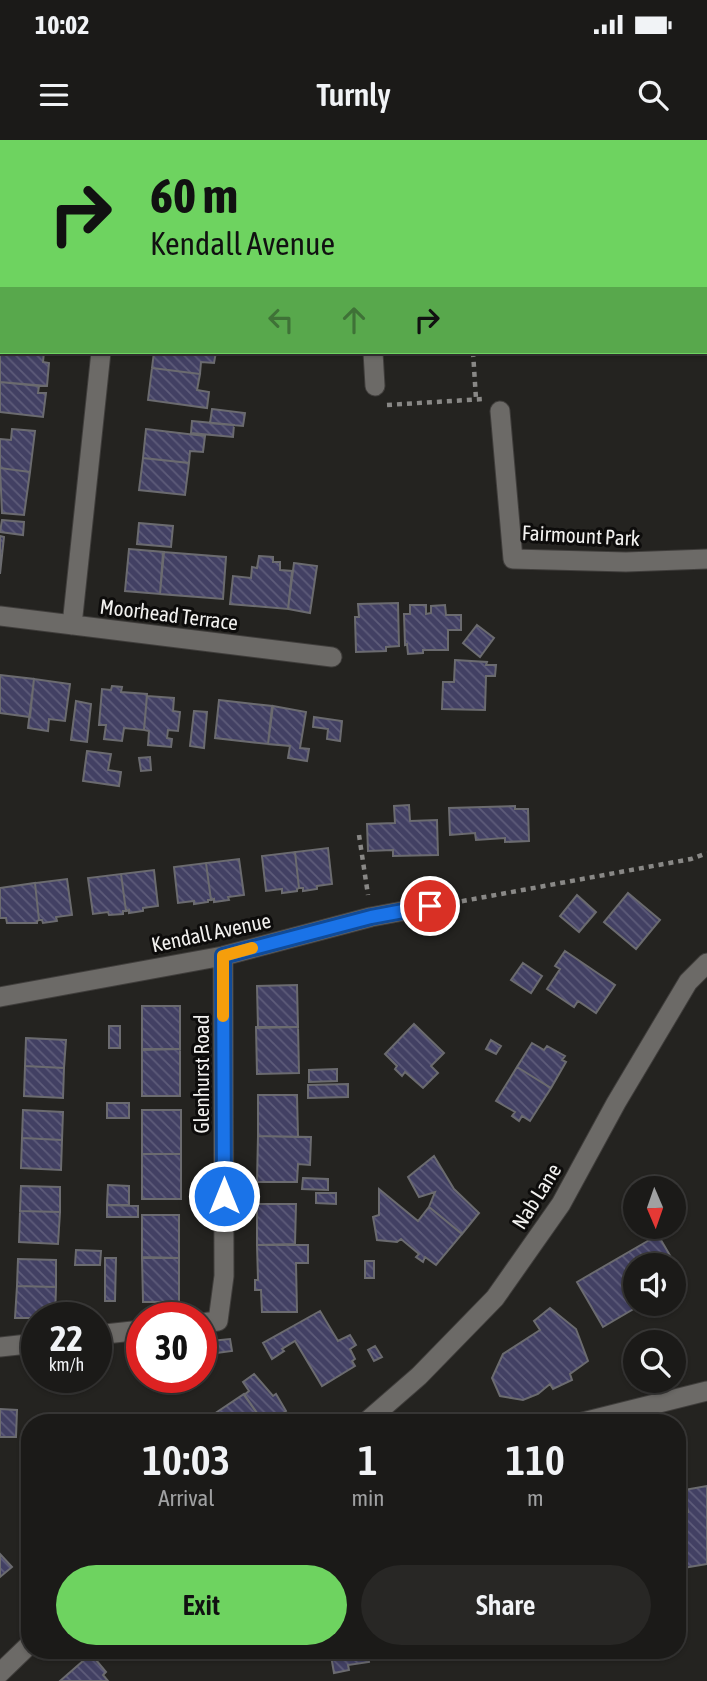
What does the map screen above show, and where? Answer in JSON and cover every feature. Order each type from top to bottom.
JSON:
[{"type":"street","points":[[72,625],[101,354]]},
{"type":"street","points":[[373,354],[375,386]]},
{"type":"street","name":"Fairmount Park","points":[[494,405],[513,559],[626,562],[707,559]]},
{"type":"street","name":"Moorhead Terrace","points":[[0,616],[332,657]]},
{"type":"street","name":"Kendall Avenue","points":[[0,997],[223,956],[371,917],[430,906]]},
{"type":"street","name":"Glenhurst Road","points":[[217,1321],[224,1276],[223,956]]},
{"type":"street","name":"Nab Lane","points":[[375,1414],[419,1376],[495,1298],[561,1204],[616,1103],[688,982],[707,963]]},
{"type":"street","points":[[0,1347],[21,1345]]},
{"type":"street","points":[[612,1414],[707,1391]]},
{"type":"street","points":[[0,1673],[21,1653]]},
{"type":"path","points":[[473,354],[476,399]]},
{"type":"path","points":[[375,386],[378,405],[476,399],[494,405]]},
{"type":"path","points":[[359,835],[371,917]]},
{"type":"path","points":[[430,906],[691,859],[707,853]]},
{"type":"building","points":[[0,354],[44,354],[43,362],[49,363],[47,386],[0,382]]},
{"type":"building","points":[[154,354],[216,354],[214,363],[201,362],[200,374],[152,368]]},
{"type":"building","points":[[152,368],[200,374],[197,390],[209,392],[207,408],[148,400]]},
{"type":"building","points":[[0,382],[39,386],[38,393],[46,393],[43,417],[0,412]]},
{"type":"building","points":[[212,409],[245,413],[243,426],[210,423]]},
{"type":"building","points":[[192,421],[234,425],[233,437],[191,433]]},
{"type":"building","points":[[12,429],[35,431],[30,472],[0,468],[0,439],[11,440]]},
{"type":"building","points":[[146,429],[205,436],[203,452],[190,451],[189,463],[143,458]]},
{"type":"building","points":[[143,458],[189,463],[185,495],[139,490]]},
{"type":"building","points":[[0,468],[30,472],[24,515],[2,513]]},
{"type":"building","points":[[2,520],[24,522],[23,535],[0,532]]},
{"type":"building","points":[[139,523],[173,526],[171,547],[137,544]]},
{"type":"building","points":[[0,536],[4,537],[0,574]]},
{"type":"building","points":[[129,549],[164,552],[160,594],[125,591]]},
{"type":"building","points":[[163,552],[226,557],[223,599],[160,594]]},
{"type":"building","points":[[259,556],[273,557],[273,562],[280,562],[280,570],[292,571],[288,609],[230,604],[233,576],[251,578],[252,567],[257,568]]},
{"type":"building","points":[[294,563],[317,566],[310,613],[288,609]]},
{"type":"building","points":[[398,603],[399,646],[386,647],[386,651],[356,652],[355,617],[359,617],[358,604]]},
{"type":"building","points":[[410,605],[426,605],[426,614],[431,613],[431,606],[445,605],[446,615],[461,615],[461,630],[448,630],[448,650],[423,650],[423,653],[408,654],[404,614],[410,614]]},
{"type":"building","points":[[477,625],[494,638],[480,657],[463,643]]},
{"type":"building","points":[[455,660],[496,665],[495,676],[486,676],[485,710],[442,709],[443,682],[454,682]]},
{"type":"building","points":[[0,675],[34,679],[30,717],[0,713]]},
{"type":"building","points":[[34,679],[70,684],[65,721],[49,719],[48,731],[28,728]]},
{"type":"building","points":[[112,686],[122,687],[121,692],[147,694],[144,730],[124,728],[122,741],[104,739],[106,725],[99,725],[102,689],[111,690]]},
{"type":"building","points":[[147,696],[174,698],[173,711],[180,712],[178,731],[168,730],[167,738],[172,739],[171,747],[148,745],[149,731],[144,730]]},
{"type":"building","points":[[219,700],[272,706],[268,744],[215,738]]},
{"type":"building","points":[[76,701],[91,704],[87,742],[71,740]]},
{"type":"building","points":[[273,706],[306,712],[300,748],[309,749],[307,761],[288,758],[290,746],[268,744]]},
{"type":"building","points":[[194,711],[207,712],[204,748],[190,746]]},
{"type":"building","points":[[314,717],[342,721],[340,741],[327,739],[328,729],[313,727]]},
{"type":"building","points":[[87,751],[111,754],[108,770],[121,772],[119,786],[83,781]]},
{"type":"building","points":[[150,757],[151,770],[141,771],[139,758]]},
{"type":"building","points":[[409,805],[410,821],[437,820],[438,855],[393,856],[393,850],[368,851],[367,824],[395,823],[394,806]]},
{"type":"building","points":[[515,806],[515,809],[528,809],[529,841],[505,842],[505,838],[476,840],[475,833],[450,835],[449,808]]},
{"type":"building","points":[[328,848],[332,884],[303,891],[303,888],[299,888],[295,852]]},
{"type":"building","points":[[295,852],[299,888],[297,891],[266,891],[262,856]]},
{"type":"building","points":[[239,859],[244,895],[214,902],[214,899],[211,900],[206,863]]},
{"type":"building","points":[[206,863],[211,900],[194,904],[194,901],[178,903],[174,867]]},
{"type":"building","points":[[154,870],[158,906],[129,913],[129,910],[126,911],[121,874]]},
{"type":"building","points":[[121,874],[126,911],[123,911],[123,914],[93,914],[88,878]]},
{"type":"building","points":[[67,879],[72,915],[56,917],[57,921],[43,923],[39,920],[35,883]]},
{"type":"building","points":[[35,883],[39,920],[37,923],[7,923],[6,918],[0,918],[0,888]]},
{"type":"building","points":[[628,893],[660,920],[636,949],[604,922]]},
{"type":"building","points":[[577,895],[596,912],[579,932],[560,916]]},
{"type":"building","points":[[565,951],[615,985],[596,1013],[578,1001],[574,1007],[547,989],[560,969],[555,966]]},
{"type":"building","points":[[523,963],[542,976],[531,993],[511,980]]},
{"type":"building","points":[[297,985],[298,1027],[258,1028],[257,986]]},
{"type":"building","points":[[142,1006],[180,1006],[180,1049],[142,1050]]},
{"type":"building","points":[[414,1024],[444,1053],[431,1066],[438,1073],[423,1088],[405,1072],[402,1076],[395,1069],[397,1066],[385,1054]]},
{"type":"building","points":[[109,1026],[120,1026],[120,1048],[109,1048]]},
{"type":"building","points":[[256,1027],[298,1027],[299,1073],[257,1074]]},
{"type":"building","points":[[26,1038],[66,1040],[64,1068],[25,1066]]},
{"type":"building","points":[[491,1040],[501,1046],[496,1054],[486,1049]]},
{"type":"building","points":[[532,1043],[544,1050],[547,1046],[565,1056],[562,1060],[566,1062],[551,1088],[517,1067]]},
{"type":"building","points":[[142,1049],[180,1049],[180,1096],[142,1096]]},
{"type":"building","points":[[25,1066],[64,1068],[63,1098],[24,1096]]},
{"type":"building","points":[[517,1067],[551,1088],[530,1121],[522,1116],[519,1121],[512,1116],[515,1112],[496,1101]]},
{"type":"building","points":[[337,1069],[337,1081],[309,1082],[309,1070]]},
{"type":"building","points":[[348,1084],[348,1097],[308,1098],[308,1085]]},
{"type":"building","points":[[258,1095],[297,1095],[298,1137],[258,1136]]},
{"type":"building","points":[[107,1103],[129,1103],[129,1118],[107,1118]]},
{"type":"building","points":[[23,1110],[63,1112],[62,1140],[22,1138]]},
{"type":"building","points":[[142,1110],[181,1110],[181,1154],[142,1154]]},
{"type":"building","points":[[258,1136],[311,1137],[310,1165],[298,1164],[297,1182],[257,1182]]},
{"type":"building","points":[[22,1138],[62,1140],[61,1170],[21,1168]]},
{"type":"building","points":[[142,1154],[181,1154],[181,1199],[142,1199]]},
{"type":"building","points":[[434,1156],[454,1189],[479,1213],[462,1234],[429,1207],[435,1192],[419,1197],[408,1177]]},
{"type":"building","points":[[303,1178],[328,1179],[328,1190],[302,1189]]},
{"type":"building","points":[[108,1185],[129,1186],[129,1205],[107,1205]]},
{"type":"building","points":[[21,1186],[60,1187],[60,1212],[20,1211]]},
{"type":"building","points":[[379,1189],[418,1221],[429,1207],[462,1234],[436,1265],[425,1257],[423,1262],[416,1257],[419,1254],[401,1239],[397,1242],[377,1240],[373,1217],[379,1215]]},
{"type":"building","points":[[316,1193],[336,1193],[336,1204],[316,1203]]},
{"type":"building","points":[[257,1204],[296,1204],[295,1244],[257,1245]]},
{"type":"building","points":[[107,1205],[138,1206],[138,1217],[107,1217]]},
{"type":"building","points":[[20,1211],[60,1212],[58,1244],[19,1242]]},
{"type":"building","points":[[142,1215],[179,1215],[179,1258],[142,1257]]},
{"type":"building","points":[[651,1239],[660,1239],[669,1253],[627,1253]]},
{"type":"building","points":[[257,1245],[308,1245],[308,1263],[296,1263],[297,1312],[262,1312],[261,1290],[255,1290],[255,1280],[258,1280]]},
{"type":"building","points":[[76,1250],[101,1251],[100,1265],[75,1265]]},
{"type":"building","points":[[623,1255],[623,1315],[603,1327],[577,1282]]},
{"type":"building","points":[[105,1258],[116,1258],[115,1301],[105,1301]]},
{"type":"building","points":[[142,1258],[179,1258],[179,1302],[143,1302]]},
{"type":"building","points":[[18,1259],[56,1260],[56,1287],[17,1286]]},
{"type":"building","points":[[365,1261],[374,1261],[374,1278],[365,1278]]},
{"type":"building","points":[[17,1286],[56,1287],[56,1302],[21,1302],[21,1318],[15,1318]]},
{"type":"building","points":[[550,1308],[576,1329],[588,1361],[570,1374],[572,1380],[553,1389],[550,1384],[538,1394],[523,1400],[500,1396],[492,1378],[503,1354],[540,1330],[534,1321]]},
{"type":"building","points":[[320,1311],[338,1341],[350,1335],[356,1345],[350,1349],[355,1366],[322,1386],[295,1341],[272,1359],[263,1343]]},
{"type":"building","points":[[230,1339],[232,1351],[217,1353],[217,1340]]},
{"type":"building","points":[[375,1346],[382,1357],[374,1361],[368,1350]]},
{"type":"building","points":[[254,1374],[273,1396],[276,1394],[286,1411],[282,1414],[258,1414],[244,1395],[249,1391],[243,1382]]},
{"type":"building","points":[[244,1394],[258,1414],[214,1414]]},
{"type":"building","points":[[0,1409],[17,1410],[16,1437],[0,1437]]},
{"type":"building","points":[[707,1486],[707,1564],[686,1568],[688,1512],[686,1490]]},
{"type":"building","points":[[0,1554],[12,1567],[0,1577]]},
{"type":"building","points":[[85,1659],[95,1659],[106,1672],[103,1675],[108,1681],[60,1681]]},
{"type":"building","points":[[332,1659],[368,1659],[369,1662],[348,1665],[349,1670],[334,1673]]},
{"type":"slow traffic","points":[[223,1016],[223,956],[252,948]]},
{"type":"route","points":[[224,1196],[223,956],[371,917],[430,906]]}]
